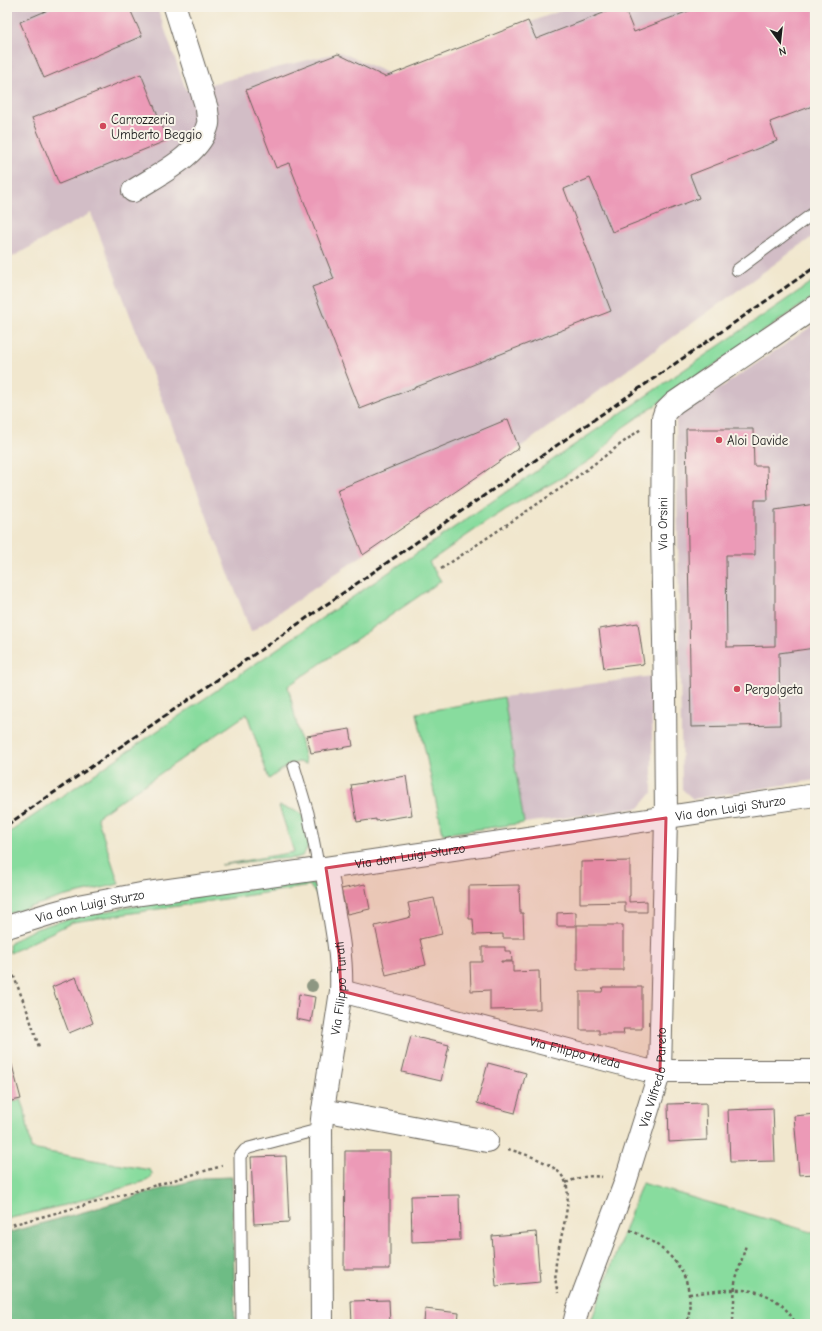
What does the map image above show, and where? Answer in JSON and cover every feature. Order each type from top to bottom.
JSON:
[{"type":"street","points":[[133,191],[185,158],[205,134],[208,123],[207,109],[176,7]]},
{"type":"street","name":"Via Orsini","points":[[666,818],[662,535],[662,425],[665,412],[674,403],[815,307]]},
{"type":"street","name":"Via don Luigi Sturzo","points":[[7,927],[78,906],[141,894],[815,795]]},
{"type":"street","name":"Via Vilfredo Pareto","points":[[576,1316],[625,1183],[660,1071],[666,818]]},
{"type":"street","name":"Via Filippo Turati","points":[[322,868],[339,954],[341,979],[322,1119],[322,1324]]},
{"type":"street","name":"Via Filippo Meda","points":[[340,992],[645,1070],[815,1071]]},
{"type":"street","points":[[322,1119],[495,1145]]},
{"type":"lane","points":[[737,270],[815,212]]},
{"type":"lane","points":[[294,766],[322,868]]},
{"type":"lane","points":[[242,1324],[240,1160],[242,1153],[250,1148],[322,1119]]},
{"type":"path","points":[[441,569],[580,475],[637,432],[649,426],[662,425]]},
{"type":"path","points":[[7,959],[28,1013],[39,1047]]},
{"type":"path","points":[[495,1145],[525,1154],[546,1163],[559,1173],[566,1183],[567,1202],[555,1268],[555,1280],[561,1301],[576,1316]]},
{"type":"path","points":[[7,1226],[101,1201],[240,1160]]},
{"type":"path","points":[[625,1228],[661,1247],[672,1257],[685,1279],[689,1294],[690,1305],[687,1324]]},
{"type":"path","points":[[733,1320],[734,1289],[746,1245]]},
{"type":"path","points":[[689,1294],[734,1289],[764,1294],[788,1311],[796,1324]]},
{"type":"highlighted area","points":[[666,818],[660,1071],[341,991],[339,954],[326,868]]},
{"type":"shaded area","points":[[7,7],[157,7],[186,90],[340,52],[392,75],[570,7],[815,7],[815,235],[519,448],[251,632],[91,213],[7,260]]},
{"type":"shaded area","points":[[815,324],[815,780],[693,799],[682,789],[676,418]]},
{"type":"shaded area","points":[[652,676],[652,793],[639,808],[524,823],[504,697]]},
{"type":"green space","points":[[815,280],[815,296],[622,428],[601,452],[586,463],[495,516],[429,562],[441,581],[288,686],[306,764],[299,762],[288,765],[269,779],[247,714],[97,817],[119,884],[62,897],[7,914],[7,834]]},
{"type":"green space","points":[[504,697],[524,823],[443,834],[417,713]]},
{"type":"green space","points":[[279,806],[297,811],[303,816],[308,846],[302,856],[296,858],[261,860],[221,865],[294,852]]},
{"type":"green space","points":[[301,882],[314,885],[318,890],[318,897],[310,886],[73,922],[10,953],[9,945],[18,938],[41,927],[54,923],[152,903]]},
{"type":"green space","points":[[21,1099],[25,1110],[31,1149],[150,1170],[152,1173],[151,1178],[146,1181],[65,1205],[7,1219],[7,1102]]},
{"type":"green space","points":[[232,1177],[235,1324],[7,1324],[7,1233],[203,1178]]},
{"type":"green space","points":[[642,1183],[815,1233],[815,1324],[590,1324]]},
{"type":"building","points":[[55,7],[129,7],[142,36],[44,78],[20,22]]},
{"type":"building","points":[[619,7],[624,7],[634,32],[699,7],[814,7],[815,105],[770,122],[777,141],[690,175],[699,198],[612,232],[590,178],[564,189],[611,311],[360,409],[312,287],[334,279],[289,163],[276,168],[246,90],[338,54],[385,77],[528,21],[536,39]]},
{"type":"building","points":[[141,74],[168,140],[59,184],[32,118]]},
{"type":"building","points":[[7,80],[12,91],[7,93]]},
{"type":"building","points":[[508,419],[519,448],[363,555],[337,490]]},
{"type":"building","points":[[686,429],[753,429],[754,466],[767,466],[768,500],[755,500],[755,555],[726,555],[727,647],[775,646],[775,510],[815,504],[815,648],[779,653],[780,725],[691,727]]},
{"type":"building","points":[[638,623],[644,664],[604,669],[599,629]]},
{"type":"building","points":[[350,729],[353,746],[311,753],[307,736]]},
{"type":"building","points":[[406,776],[412,815],[376,821],[376,819],[357,822],[351,785]]},
{"type":"building","points":[[630,861],[629,902],[647,901],[647,912],[625,912],[625,902],[580,903],[581,862]]},
{"type":"building","points":[[365,884],[370,909],[347,914],[341,889]]},
{"type":"building","points":[[519,885],[520,913],[523,913],[524,938],[503,938],[503,934],[474,935],[473,919],[469,919],[469,886]]},
{"type":"building","points":[[434,898],[442,934],[420,939],[426,965],[386,975],[375,926],[411,917],[408,903]]},
{"type":"building","points":[[576,912],[576,926],[557,926],[557,913]]},
{"type":"building","points":[[577,925],[623,925],[623,970],[577,970]]},
{"type":"building","points":[[482,947],[505,947],[505,951],[511,951],[512,961],[501,962],[513,962],[513,972],[539,971],[540,1009],[490,1010],[490,990],[471,991],[470,962],[482,962]]},
{"type":"building","points":[[76,977],[93,1023],[69,1033],[52,987]]},
{"type":"building","points":[[603,987],[642,987],[642,1029],[623,1029],[624,1034],[599,1034],[599,1030],[580,1030],[580,992],[602,992]]},
{"type":"building","points":[[299,994],[315,997],[311,1022],[296,1019]]},
{"type":"building","points":[[411,1036],[449,1045],[441,1081],[402,1072]]},
{"type":"building","points":[[7,1054],[9,1054],[21,1099],[7,1102]]},
{"type":"building","points":[[488,1063],[526,1073],[515,1113],[477,1103]]},
{"type":"building","points":[[706,1103],[707,1140],[669,1142],[668,1104]]},
{"type":"building","points":[[773,1108],[775,1161],[730,1162],[728,1110]]},
{"type":"building","points":[[815,1114],[815,1174],[799,1175],[794,1116]]},
{"type":"building","points":[[345,1151],[390,1151],[390,1269],[344,1269]]},
{"type":"building","points":[[286,1156],[289,1222],[254,1224],[251,1157]]},
{"type":"building","points":[[459,1195],[460,1240],[412,1242],[411,1196]]},
{"type":"building","points":[[536,1232],[540,1282],[496,1286],[492,1236]]},
{"type":"building","points":[[389,1300],[390,1324],[352,1324],[351,1301]]},
{"type":"building","points":[[425,1309],[459,1313],[458,1324],[424,1324]]},
{"type":"railway","points":[[7,825],[815,267]]},
{"type":"place","name":"Carrozzeria Umberto Beggio","points":[[103,126]]},
{"type":"place","name":"Aloi Davide","points":[[719,440]]},
{"type":"place","name":"Pergolgeta","points":[[737,689]]}]
